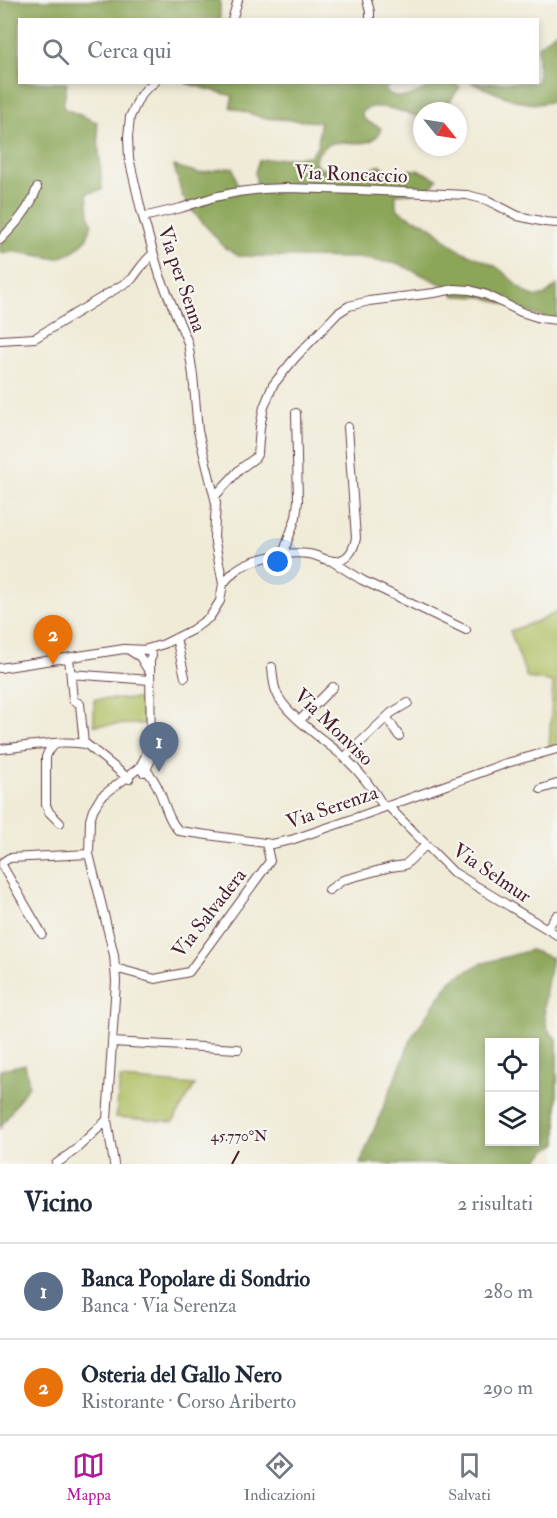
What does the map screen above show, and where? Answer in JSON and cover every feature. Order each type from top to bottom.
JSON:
[{"type":"street","points":[[233,18],[238,0]]},
{"type":"street","points":[[367,0],[370,18]]},
{"type":"street","name":"Via per Senna","points":[[152,84],[140,96],[130,117],[128,148],[131,171],[160,276],[188,344],[198,431],[215,496],[214,537],[223,584]]},
{"type":"street","points":[[0,240],[33,201],[37,188]]},
{"type":"street","name":"Via Roncaccio","points":[[143,217],[238,192],[286,188],[467,195],[487,200],[518,216],[557,223]]},
{"type":"street","points":[[0,340],[35,338],[132,279],[145,260],[153,254]]},
{"type":"street","points":[[215,496],[258,453],[264,407],[273,385],[294,359],[338,313],[349,306],[455,289],[470,290],[487,295],[521,312],[557,320]]},
{"type":"street","points":[[283,554],[294,523],[298,501],[296,413]]},
{"type":"street","points":[[146,656],[210,617],[220,601],[223,584],[236,570],[247,564],[283,554],[302,553],[337,561],[345,558],[351,552],[357,538],[348,427]]},
{"type":"street","points":[[330,560],[362,580],[466,630]]},
{"type":"street","points":[[176,638],[185,677]]},
{"type":"street","points":[[0,668],[129,649],[146,656]]},
{"type":"street","points":[[114,1164],[107,1120],[116,968],[89,854],[90,820],[96,803],[106,792],[128,778],[147,770],[151,759],[150,677],[146,656]]},
{"type":"street","points":[[69,658],[73,700],[80,704],[84,744]]},
{"type":"street","name":"Via Monviso","points":[[272,668],[276,692],[287,708],[322,740],[345,757],[386,806]]},
{"type":"street","points":[[71,674],[150,677]]},
{"type":"street","points":[[300,720],[333,687]]},
{"type":"street","points":[[345,757],[392,713],[408,703]]},
{"type":"street","points":[[387,718],[399,736]]},
{"type":"street","points":[[147,770],[144,764],[150,738]]},
{"type":"street","points":[[55,744],[46,757],[46,805],[49,812],[60,823]]},
{"type":"street","points":[[0,749],[84,744],[128,778]]},
{"type":"street","points":[[128,778],[140,767],[148,748]]},
{"type":"street","name":"Via Serenza","points":[[147,770],[158,784],[172,823],[179,831],[272,844],[291,840],[507,763],[557,749]]},
{"type":"street","points":[[541,789],[557,784]]},
{"type":"street","name":"Via Selmur","points":[[386,806],[453,872],[557,935]]},
{"type":"street","name":"Via Salvadera","points":[[116,968],[155,979],[189,972],[270,861],[266,843]]},
{"type":"street","points":[[329,890],[343,880],[405,865],[426,845]]},
{"type":"street","points":[[42,934],[3,867],[3,862],[9,858],[89,854]]},
{"type":"street","points":[[547,928],[557,915]]},
{"type":"street","points":[[112,1042],[238,1049]]},
{"type":"street","points":[[56,1164],[75,1150],[107,1120]]},
{"type":"green space","points":[[0,0],[220,0],[220,18],[18,18],[18,84],[67,84],[63,108],[97,122],[102,190],[87,193],[92,224],[86,240],[71,253],[53,258],[16,252],[0,253]]},
{"type":"green space","points":[[557,31],[557,99],[535,104],[513,100],[473,84],[539,84],[539,45]]},
{"type":"green space","points":[[189,84],[391,84],[385,92],[393,96],[406,97],[435,85],[456,84],[460,87],[449,102],[413,102],[413,115],[384,107],[363,110],[362,117],[381,128],[376,137],[361,143],[343,142],[325,146],[315,162],[322,168],[336,172],[364,173],[381,165],[400,179],[407,171],[414,170],[437,179],[425,190],[396,194],[396,207],[407,216],[432,227],[456,248],[498,268],[529,294],[541,296],[557,285],[557,322],[484,297],[455,296],[448,287],[399,264],[357,258],[239,256],[225,248],[189,207],[182,195],[174,166],[199,173],[233,167],[238,187],[257,188],[255,172],[259,160],[310,156],[318,146],[320,122],[263,118],[230,107],[233,96]]},
{"type":"green space","points":[[557,612],[557,746],[549,748],[553,682],[527,678],[510,631]]},
{"type":"green space","points":[[94,699],[145,699],[144,724],[94,725]]},
{"type":"green space","points":[[531,950],[552,958],[545,996],[545,1016],[550,1033],[557,1039],[557,1143],[533,1164],[360,1164],[413,1035],[451,980],[480,964]]},
{"type":"green space","points":[[25,1064],[29,1085],[0,1128],[0,1070]]},
{"type":"green space","points":[[120,1079],[195,1085],[173,1122],[116,1117]]},
{"type":"place","name":"Osteria del Gallo Nero","points":[[53,665]]},
{"type":"place","name":"Banca Popolare di Sondrio","points":[[159,772]]}]
